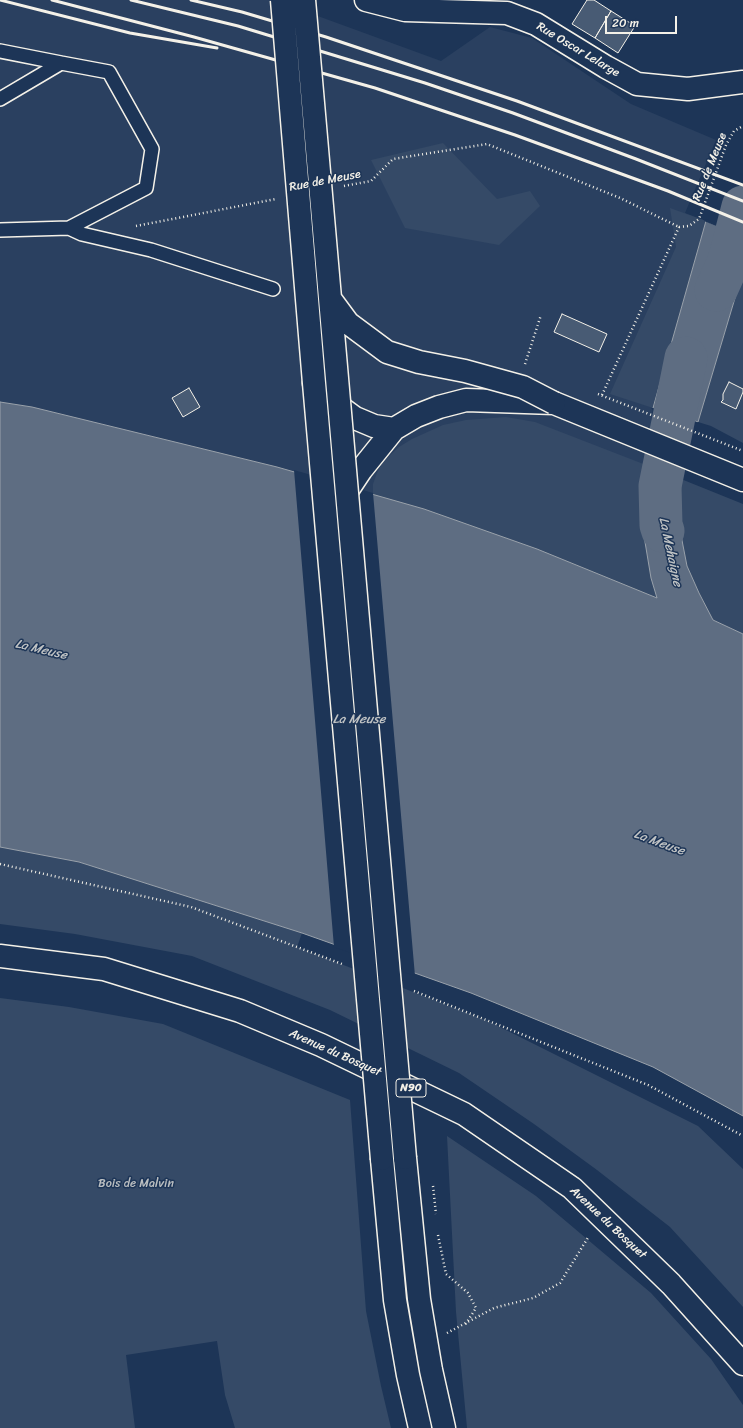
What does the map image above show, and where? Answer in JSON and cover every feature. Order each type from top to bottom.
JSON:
[{"type":"main road","points":[[282,0],[394,1300],[408,1375],[420,1428]]},
{"type":"main road","points":[[304,0],[418,1298],[431,1370],[444,1428]]},
{"type":"main road","name":"Rue Oscar Lelarge","points":[[366,0],[405,10],[507,13],[536,24],[606,68],[637,84],[688,89],[743,82]]},
{"type":"main road","points":[[331,299],[348,323],[387,352],[419,362],[465,371],[523,387],[554,403],[743,480]]},
{"type":"main road","points":[[314,383],[340,407],[355,418],[374,426],[394,429]]},
{"type":"main road","points":[[347,491],[361,470],[394,429],[416,416],[439,407],[466,400],[554,403]]},
{"type":"main road","name":"Avenue du Bosquet","points":[[0,956],[104,969],[240,1011],[321,1045],[464,1114],[572,1188],[671,1284],[742,1361]]},
{"type":"lane","points":[[0,51],[109,72],[152,150],[146,188],[69,228],[0,230]]},
{"type":"lane","points":[[0,99],[61,63]]},
{"type":"lane","points":[[69,228],[82,234],[151,250],[273,289]]},
{"type":"path","name":"Rue de Meuse","points":[[340,187],[371,181],[393,159],[487,144],[620,198],[679,227],[689,226],[699,219],[726,145],[734,131],[743,126]]},
{"type":"path","name":"Rue de Meuse","points":[[136,226],[277,199]]},
{"type":"path","points":[[679,227],[602,395],[743,450]]},
{"type":"path","points":[[524,367],[541,315]]},
{"type":"path","points":[[0,864],[191,907],[347,966]]},
{"type":"path","points":[[409,989],[648,1085],[743,1136]]},
{"type":"path","points":[[446,1334],[494,1308],[533,1298],[560,1283],[602,1217]]},
{"type":"shaded area","points":[[0,0],[274,0],[441,61],[490,27],[532,38],[631,104],[716,140],[685,213],[706,221],[653,408],[642,502],[644,536],[650,573],[657,598],[277,467],[32,407],[0,402]]},
{"type":"green space","points":[[443,143],[497,199],[530,191],[540,206],[499,245],[405,228],[371,160]]},
{"type":"green space","points":[[670,208],[706,221],[653,408],[610,394],[676,247]]},
{"type":"green space","points":[[743,277],[743,443],[711,426],[698,422],[738,288]]},
{"type":"green space","points":[[506,417],[535,422],[646,465],[642,502],[644,536],[651,578],[657,598],[537,549],[424,509],[373,495],[373,484],[381,465],[399,447],[412,439],[443,425],[466,420]]},
{"type":"green space","points":[[681,479],[743,504],[743,634],[713,620],[687,566],[679,525]]},
{"type":"green space","points":[[0,847],[79,862],[302,933],[297,947],[488,1021],[698,1126],[743,1169],[743,1307],[670,1227],[597,1170],[534,1124],[459,1073],[330,1010],[192,956],[75,934],[0,924]]},
{"type":"green space","name":"Bois de Malvin","points":[[0,998],[69,1007],[163,1024],[350,1100],[366,1311],[391,1428],[235,1428],[225,1395],[217,1341],[126,1355],[135,1428],[0,1428]]},
{"type":"green space","points":[[447,1136],[536,1196],[651,1293],[711,1359],[743,1405],[743,1428],[467,1428],[456,1312]]},
{"type":"water","points":[[706,221],[743,237],[743,277],[738,288],[698,422],[653,408]]},
{"type":"water","name":"La Meuse","points":[[0,402],[32,407],[277,467],[424,509],[537,549],[657,598],[651,578],[644,536],[642,502],[646,465],[681,479],[679,525],[687,566],[713,620],[743,634],[743,1116],[653,1067],[471,993],[302,933],[79,862],[0,847]]},
{"type":"pier","points":[[706,219],[743,235],[743,237],[704,221]]},
{"type":"pier","points":[[651,408],[700,423],[697,424],[653,410]]},
{"type":"pier","points":[[645,463],[682,477],[683,480],[644,464]]},
{"type":"pier","points":[[294,470],[373,493],[415,976],[334,947]]},
{"type":"building","points":[[587,0],[594,0],[611,11],[595,38],[572,24]]},
{"type":"building","points":[[611,11],[635,26],[618,53],[595,38]]},
{"type":"building","points":[[562,314],[607,334],[599,352],[554,332]]},
{"type":"building","points":[[729,382],[743,389],[736,409],[721,402]]},
{"type":"building","points":[[189,388],[200,407],[183,417],[172,398]]},
{"type":"waterway","name":"La Mehaigne","points":[[716,290],[729,261],[743,207]]},
{"type":"waterway","name":"La Mehaigne","points":[[663,531],[661,525],[660,486],[686,358]]},
{"type":"railway","points":[[0,0],[130,33],[217,48]]},
{"type":"railway","points":[[52,0],[194,37],[375,88],[515,135],[668,191],[743,222]]},
{"type":"railway","points":[[131,0],[238,26],[425,83],[513,113],[743,201]]},
{"type":"railway","points":[[191,0],[242,12],[326,37],[517,101],[743,185]]}]
